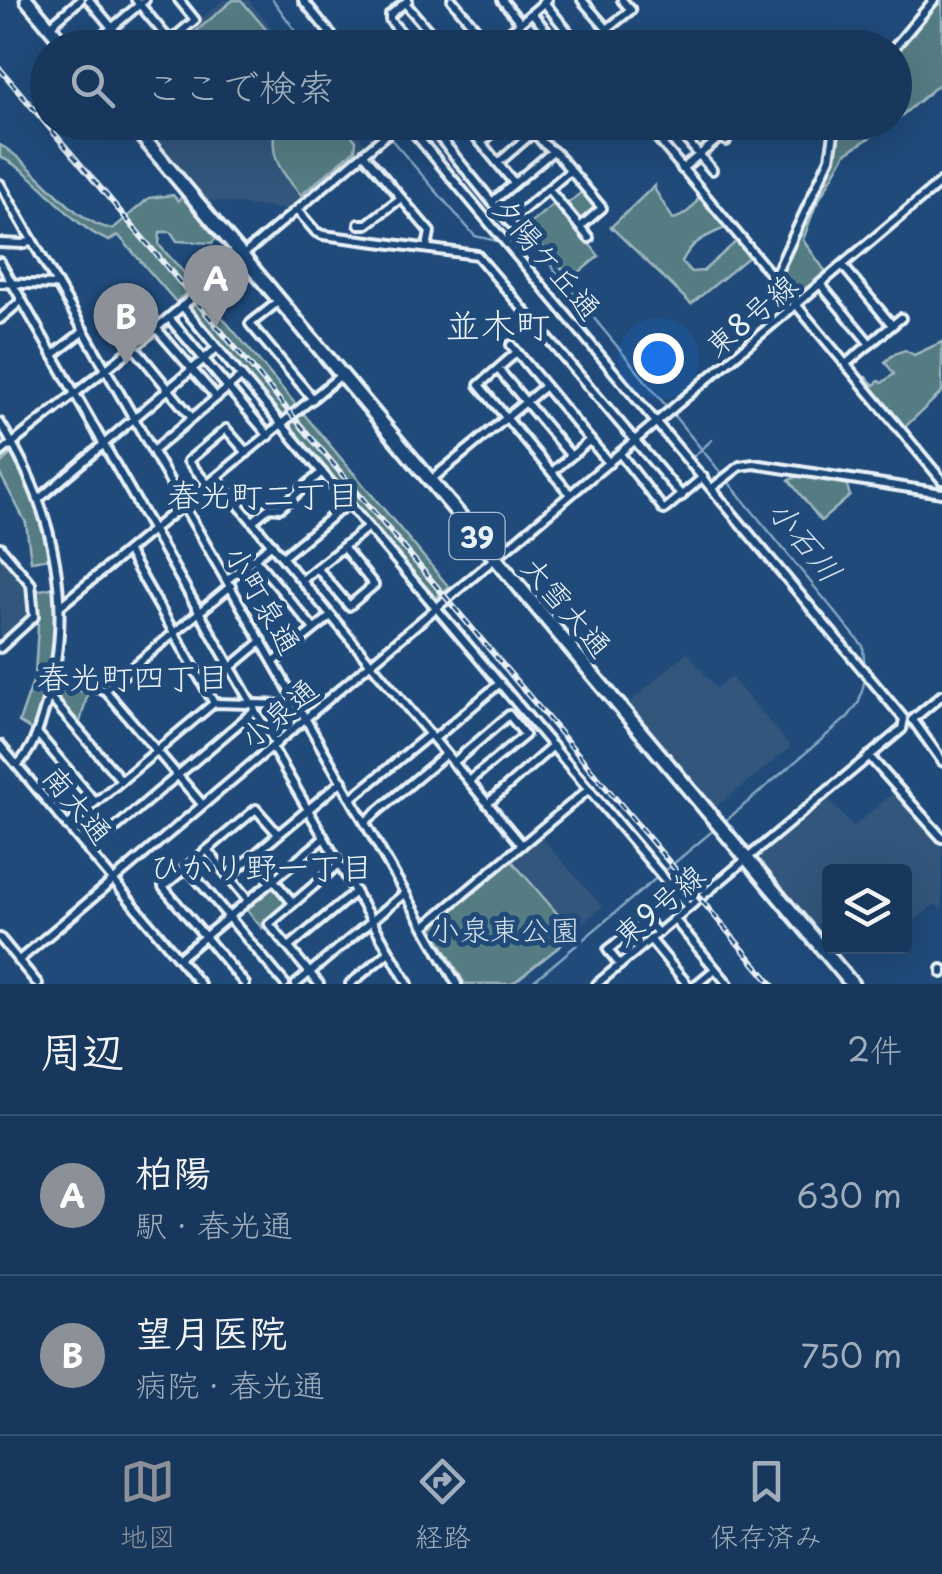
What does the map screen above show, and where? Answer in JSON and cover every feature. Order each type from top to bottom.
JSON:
[{"type":"highway","points":[[27,0],[53,30]]},
{"type":"highway","name":"大雪大通","points":[[145,140],[852,984]]},
{"type":"street","points":[[50,26],[80,0]]},
{"type":"street","points":[[89,0],[112,28]]},
{"type":"street","points":[[179,0],[195,20],[183,30]]},
{"type":"street","points":[[303,0],[327,30]]},
{"type":"street","points":[[452,0],[477,30]]},
{"type":"street","points":[[502,0],[520,22]]},
{"type":"street","points":[[582,0],[607,29],[630,10],[622,0]]},
{"type":"street","points":[[909,30],[934,0]]},
{"type":"street","points":[[512,30],[544,1],[567,30]]},
{"type":"street","points":[[110,30],[140,2],[162,30]]},
{"type":"street","points":[[399,30],[390,16],[407,2],[428,30]]},
{"type":"street","points":[[532,13],[546,30]]},
{"type":"street","points":[[0,453],[134,347],[380,140]]},
{"type":"street","name":"夕陽ケ丘通","points":[[414,140],[494,228],[703,477],[716,485],[854,658],[942,760]]},
{"type":"street","points":[[442,140],[512,224],[571,170]]},
{"type":"street","points":[[483,140],[481,142],[514,183]]},
{"type":"street","points":[[498,163],[525,140]]},
{"type":"street","points":[[542,140],[602,208],[580,227]]},
{"type":"street","points":[[659,140],[942,480]]},
{"type":"street","points":[[686,140],[712,170]]},
{"type":"street","points":[[682,168],[721,140]]},
{"type":"street","points":[[774,278],[830,158],[833,140]]},
{"type":"street","points":[[492,202],[553,151]]},
{"type":"street","points":[[364,154],[430,232],[428,247]]},
{"type":"street","name":"東8号線","points":[[495,558],[942,182]]},
{"type":"street","name":"小町泉通","points":[[0,184],[458,984]]},
{"type":"street","points":[[548,189],[589,238]]},
{"type":"street","points":[[359,224],[366,224],[401,198]]},
{"type":"street","points":[[0,202],[11,203]]},
{"type":"street","points":[[297,210],[316,232],[470,252],[482,259],[682,496]]},
{"type":"street","points":[[0,243],[24,244],[32,240]]},
{"type":"street","points":[[0,262],[231,666],[405,983]]},
{"type":"street","points":[[843,266],[892,325]]},
{"type":"street","points":[[0,283],[58,285]]},
{"type":"street","points":[[821,285],[870,344]]},
{"type":"street","points":[[279,300],[250,324],[312,399]]},
{"type":"street","points":[[0,319],[21,301]]},
{"type":"street","points":[[182,306],[688,908]]},
{"type":"street","points":[[169,318],[269,436]]},
{"type":"street","points":[[847,363],[901,318]]},
{"type":"street","points":[[156,328],[216,398]]},
{"type":"street","points":[[53,354],[84,331]]},
{"type":"street","points":[[511,345],[609,462]]},
{"type":"street","points":[[134,347],[192,418]]},
{"type":"street","points":[[39,499],[217,348]]},
{"type":"street","points":[[517,352],[479,385],[570,494]]},
{"type":"street","points":[[498,369],[571,456]]},
{"type":"street","points":[[60,606],[341,375]]},
{"type":"street","points":[[154,450],[242,376]]},
{"type":"street","points":[[431,480],[544,386]]},
{"type":"street","points":[[0,424],[39,499],[54,549],[60,606],[55,679],[28,754],[18,765]]},
{"type":"street","points":[[209,486],[188,461],[226,429],[247,453]]},
{"type":"street","points":[[552,472],[590,440]]},
{"type":"street","points":[[620,454],[664,510],[703,477]]},
{"type":"street","points":[[716,485],[734,470],[754,464],[942,494]]},
{"type":"street","points":[[253,522],[270,506],[280,508],[322,472]]},
{"type":"street","points":[[217,479],[522,845]]},
{"type":"street","points":[[283,556],[348,503]]},
{"type":"street","points":[[302,580],[368,526]]},
{"type":"street","points":[[105,690],[200,612],[272,544]]},
{"type":"street","points":[[317,568],[349,606],[374,586],[343,547]]},
{"type":"street","points":[[0,548],[31,584],[34,616],[0,648]]},
{"type":"street","points":[[128,552],[214,703]]},
{"type":"street","name":"小泉通","points":[[111,880],[495,558]]},
{"type":"street","points":[[255,559],[314,629]]},
{"type":"street","points":[[274,662],[331,616]]},
{"type":"street","points":[[231,666],[262,641]]},
{"type":"street","points":[[55,679],[105,690],[202,804]]},
{"type":"street","points":[[352,798],[500,683]]},
{"type":"street","points":[[747,858],[942,695]]},
{"type":"street","points":[[49,696],[121,780]]},
{"type":"street","points":[[67,826],[214,703],[254,707],[297,703]]},
{"type":"street","points":[[88,851],[254,707]]},
{"type":"street","points":[[454,762],[509,715],[525,735],[469,781]]},
{"type":"street","points":[[37,733],[96,802]]},
{"type":"street","name":"南大通","points":[[0,745],[200,984]]},
{"type":"street","points":[[488,804],[552,746]]},
{"type":"street","points":[[365,822],[446,754]]},
{"type":"street","points":[[869,756],[942,838]]},
{"type":"street","points":[[229,876],[342,781]]},
{"type":"street","points":[[424,926],[589,789]]},
{"type":"street","points":[[245,984],[163,887],[256,809],[278,834]]},
{"type":"street","points":[[179,958],[324,838]]},
{"type":"street","points":[[206,850],[248,900]]},
{"type":"street","name":"東9号線","points":[[597,984],[747,858]]},
{"type":"street","points":[[319,984],[269,924],[340,864]]},
{"type":"street","points":[[186,867],[285,984]]},
{"type":"street","points":[[273,879],[293,904]]},
{"type":"street","points":[[18,960],[111,880]]},
{"type":"street","points":[[289,948],[356,892]]},
{"type":"street","points":[[296,984],[405,892]]},
{"type":"street","points":[[674,919],[728,984]]},
{"type":"street","points":[[620,965],[608,950],[646,920],[658,933]]},
{"type":"street","points":[[0,938],[38,984]]},
{"type":"street","points":[[650,940],[687,984]]},
{"type":"street","points":[[350,984],[389,952]]},
{"type":"street","points":[[697,984],[715,968]]},
{"type":"shaded area","points":[[223,0],[249,0],[273,30],[188,30]]},
{"type":"shaded area","points":[[155,140],[362,140],[365,144],[287,210],[206,200]]},
{"type":"shaded area","points":[[0,553],[27,586],[31,614],[0,644]]},
{"type":"shaded area","points":[[687,652],[716,688],[731,677],[791,747],[715,808],[628,704]]},
{"type":"shaded area","points":[[894,792],[942,845],[942,911],[935,904],[912,923],[912,864],[822,864],[822,920],[814,926],[760,862],[761,856],[829,799],[853,827]]},
{"type":"shaded area","points":[[540,836],[603,907],[572,931],[512,860]]},
{"type":"green space","points":[[233,0],[241,0],[267,30],[198,30]]},
{"type":"green space","points":[[934,0],[942,0],[942,82],[912,107],[912,30]]},
{"type":"green space","points":[[274,140],[356,141],[355,150],[301,195],[278,162]]},
{"type":"green space","points":[[832,140],[866,140],[846,153],[815,207],[803,240],[826,272],[799,294],[776,274],[824,171]]},
{"type":"green space","points":[[0,145],[98,225],[113,229],[149,198],[173,195],[178,201],[183,196],[217,237],[212,243],[177,241],[171,232],[160,232],[159,245],[195,285],[176,302],[118,235],[109,241],[80,223],[29,175],[0,157]]},
{"type":"green space","points":[[655,185],[673,219],[690,210],[700,194],[727,227],[690,249],[682,262],[691,272],[703,271],[738,240],[750,256],[691,304],[611,227]]},
{"type":"green space","points":[[584,190],[599,207],[582,222],[565,206]]},
{"type":"green space","points":[[556,202],[599,256],[571,279],[543,247],[517,234]]},
{"type":"green space","points":[[205,297],[298,407],[282,420],[188,310]]},
{"type":"green space","points":[[942,342],[942,392],[904,428],[863,379],[866,377],[874,385],[882,383],[894,374],[885,362],[894,354],[905,350],[914,355]]},
{"type":"green space","points":[[303,413],[449,587],[434,599],[288,426]]},
{"type":"green space","points":[[12,453],[44,517],[51,558],[31,561],[26,523],[0,474],[0,464]]},
{"type":"green space","points":[[799,476],[847,485],[850,496],[821,521],[789,480]]},
{"type":"green space","points":[[55,587],[53,660],[33,731],[19,722],[35,676],[36,591]]},
{"type":"green space","points":[[60,683],[89,689],[79,726],[55,698]]},
{"type":"green space","name":"小泉東公園","points":[[511,860],[575,934],[512,984],[465,984],[432,927]]},
{"type":"green space","points":[[272,885],[288,906],[262,928],[244,907]]},
{"type":"waterway","name":"小石川","points":[[273,0],[295,30]]},
{"type":"waterway","name":"小石川","points":[[392,140],[475,236],[502,242]]},
{"type":"waterway","name":"小石川","points":[[510,243],[530,247],[543,256],[863,646],[865,671]]},
{"type":"waterway","name":"小石川","points":[[694,456],[712,440]]},
{"type":"waterway","name":"小石川","points":[[723,823],[848,717],[859,702],[865,679]]},
{"type":"waterway","points":[[915,734],[942,768]]},
{"type":"waterway","name":"小石川","points":[[530,984],[716,828]]},
{"type":"railway","points":[[0,69],[30,105]]},
{"type":"railway","points":[[60,140],[772,984]]},
{"type":"place","name":"柏陽","points":[[216,327]]},
{"type":"place","name":"望月医院","points":[[126,365]]},
{"type":"district","name":"並木町","points":[[498,323]]},
{"type":"district","name":"春光町二丁目","points":[[263,494]]},
{"type":"district","name":"春光町四丁目","points":[[133,676]]},
{"type":"district","name":"ひかり野一丁目","points":[[261,866]]}]
